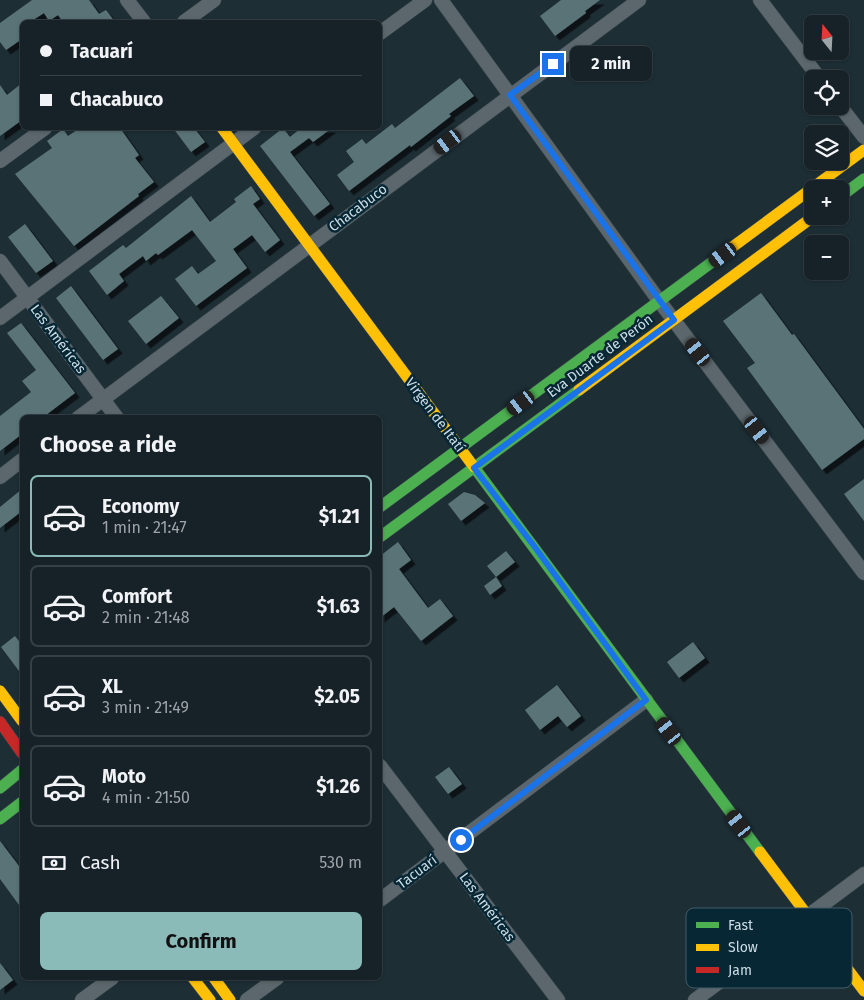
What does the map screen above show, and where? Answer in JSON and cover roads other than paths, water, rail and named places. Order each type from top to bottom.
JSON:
[{"type":"street","points":[[127,0],[142,20]]},
{"type":"street","points":[[187,20],[214,0]]},
{"type":"street","points":[[382,32],[424,0]]},
{"type":"street","points":[[442,0],[660,302],[864,573]]},
{"type":"street","name":"Chacabuco","points":[[82,415],[638,0]]},
{"type":"street","points":[[760,0],[813,70]]},
{"type":"street","points":[[847,115],[864,137]]},
{"type":"street","points":[[0,161],[41,130]]},
{"type":"street","name":"Virgen de Itatí","points":[[223,130],[802,908]]},
{"type":"street","points":[[0,318],[251,130]]},
{"type":"street","points":[[382,506],[864,150]]},
{"type":"street","points":[[849,190],[864,179]]},
{"type":"street","name":"Eva Duarte de Perón","points":[[382,536],[804,223]]},
{"type":"street","name":"Las Américas","points":[[0,261],[115,415]]},
{"type":"street","points":[[0,477],[20,462]]},
{"type":"street","points":[[0,691],[20,718]]},
{"type":"street","name":"Tacuarí","points":[[382,898],[646,700]]},
{"type":"street","points":[[0,722],[20,750]]},
{"type":"street","name":"Las Américas","points":[[382,769],[558,1000]]},
{"type":"street","points":[[0,788],[20,772]]},
{"type":"street","points":[[0,819],[20,804]]},
{"type":"street","points":[[819,908],[864,874]]},
{"type":"street","name":"Virgen de Itatí","points":[[852,975],[864,991]]},
{"type":"street","points":[[82,1000],[109,980]]},
{"type":"street","points":[[195,980],[210,1000]]},
{"type":"street","points":[[215,980],[230,1000]]},
{"type":"street","points":[[247,1000],[274,980]]},
{"type":"street","points":[[695,1000],[711,988]]}]
